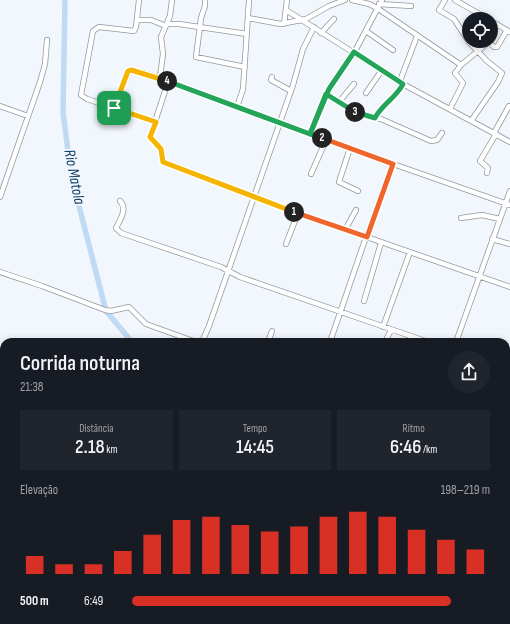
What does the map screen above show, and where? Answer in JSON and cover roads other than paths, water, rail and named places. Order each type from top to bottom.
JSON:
[{"type":"street","points":[[136,27],[139,0]]},
{"type":"street","points":[[161,78],[163,54],[161,37],[170,16],[172,0]]},
{"type":"street","points":[[205,0],[199,27],[195,55],[196,58],[245,66]]},
{"type":"street","points":[[239,107],[243,89],[249,20],[249,0]]},
{"type":"street","points":[[284,24],[287,0]]},
{"type":"street","points":[[308,21],[329,6],[343,0]]},
{"type":"street","points":[[352,0],[369,4],[411,6]]},
{"type":"street","points":[[445,0],[439,10],[454,18],[469,42],[487,61],[502,73],[498,82],[471,121]]},
{"type":"street","points":[[455,0],[476,12]]},
{"type":"street","points":[[310,134],[326,94],[354,52],[379,4]]},
{"type":"street","points":[[379,4],[417,36],[461,65]]},
{"type":"street","points":[[286,10],[308,21],[321,33],[402,83],[510,142]]},
{"type":"street","points":[[170,16],[180,24]]},
{"type":"street","points":[[249,20],[284,24],[302,19]]},
{"type":"street","points":[[321,33],[334,19]]},
{"type":"street","points":[[137,20],[151,20],[167,25],[180,24],[247,34]]},
{"type":"street","points":[[143,21],[133,32],[99,27],[93,31],[81,95],[86,99],[156,122]]},
{"type":"street","points":[[498,25],[509,31],[498,46]]},
{"type":"street","points":[[204,338],[291,91],[303,49],[314,27]]},
{"type":"street","points":[[498,29],[502,27]]},
{"type":"street","points":[[366,31],[394,50]]},
{"type":"street","points":[[375,118],[382,108],[397,95],[417,36]]},
{"type":"street","points":[[0,197],[1,189],[44,70],[47,40]]},
{"type":"street","points":[[450,110],[463,83],[455,73],[461,65],[480,48]]},
{"type":"street","points":[[114,108],[128,71],[131,70],[161,78],[168,82],[326,140],[508,204]]},
{"type":"street","points":[[366,93],[382,70]]},
{"type":"street","points":[[272,77],[273,82],[291,91]]},
{"type":"street","points":[[168,82],[150,137],[161,149],[163,162],[345,230],[510,287]]},
{"type":"street","points":[[339,102],[354,84]]},
{"type":"street","points":[[326,94],[358,114],[375,118],[435,142],[442,133]]},
{"type":"street","points":[[0,106],[28,116]]},
{"type":"street","points":[[487,174],[488,168],[480,161],[509,106]]},
{"type":"street","points":[[311,174],[326,140]]},
{"type":"street","points":[[350,148],[339,182],[358,191]]},
{"type":"street","points":[[331,338],[393,164]]},
{"type":"street","points":[[457,338],[492,239],[508,204],[510,191]]},
{"type":"street","points":[[120,202],[123,204],[124,209],[116,228],[118,232],[221,267],[240,277],[416,338]]},
{"type":"street","points":[[345,230],[356,210]]},
{"type":"street","points":[[286,244],[298,213]]},
{"type":"street","points":[[461,218],[482,215],[500,219]]},
{"type":"street","points":[[492,239],[510,244]]},
{"type":"street","points":[[364,301],[381,242]]},
{"type":"street","points":[[384,328],[410,252]]},
{"type":"street","points":[[0,272],[105,310],[110,311],[129,307],[146,324],[185,338]]},
{"type":"street","points":[[387,338],[391,330]]},
{"type":"street","points":[[269,338],[272,331]]},
{"type":"waterway","name":"Rio Matola","points":[[65,0],[63,112],[71,175],[106,311],[129,338]]}]
